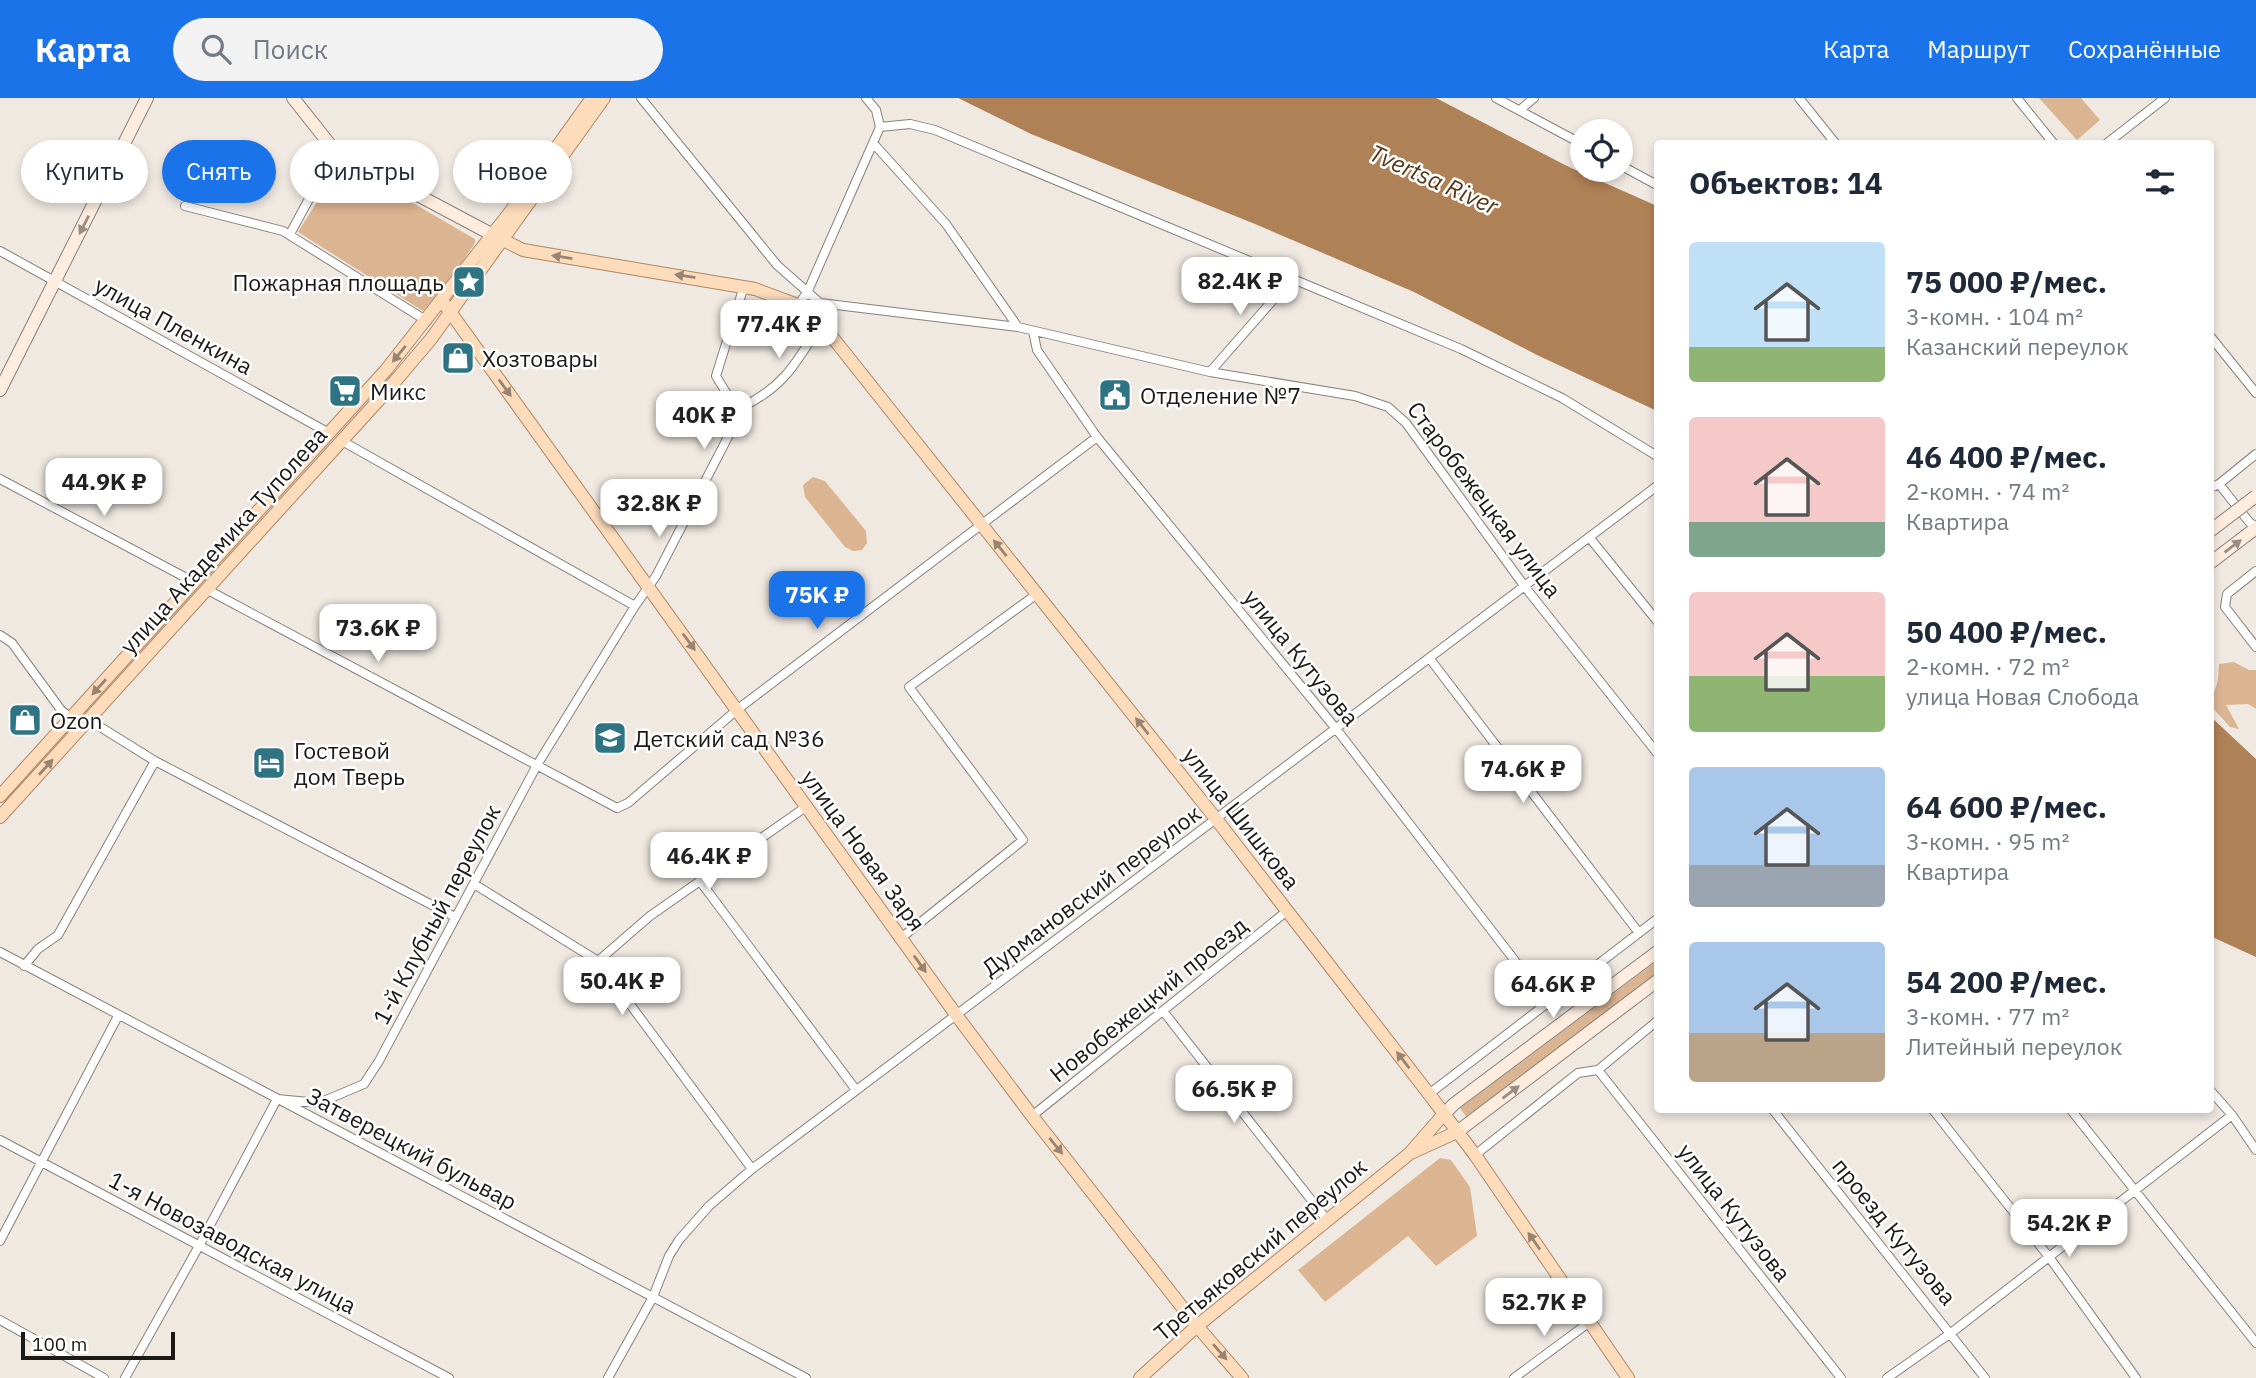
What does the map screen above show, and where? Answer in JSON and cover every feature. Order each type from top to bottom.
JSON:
[{"type":"main road","points":[[0,390],[147,98]]},
{"type":"main road","points":[[293,98],[326,140]]},
{"type":"main road","points":[[516,214],[592,98]]},
{"type":"main road","points":[[516,214],[604,98]]},
{"type":"main road","points":[[432,203],[523,250],[744,286],[802,307]]},
{"type":"main road","name":"улица Академика Туполева","points":[[0,817],[342,441],[431,339],[446,307],[516,214]]},
{"type":"main road","name":"улица Академика Туполева","points":[[0,796],[427,321],[446,307]]},
{"type":"main road","name":"улица Новая Заря","points":[[446,307],[957,1016],[1197,1326],[1242,1378]]},
{"type":"main road","name":"улица Шишкова","points":[[802,307],[821,323],[1037,594],[1429,1094],[1475,1155],[1629,1378]]},
{"type":"main road","points":[[427,321],[432,329],[431,339]]},
{"type":"main road","points":[[2214,528],[2256,496]]},
{"type":"main road","points":[[2214,560],[2256,527]]},
{"type":"main road","points":[[194,582],[197,592],[194,603]]},
{"type":"main road","name":"Третьяковский переулок","points":[[1139,1378],[1197,1326],[1409,1154],[1454,1104],[1654,954]]},
{"type":"main road","name":"Третьяковский переулок","points":[[1409,1154],[1457,1132],[1654,983]]},
{"type":"street","points":[[641,98],[776,265],[820,303]]},
{"type":"street","points":[[802,307],[880,127],[876,110],[866,98]]},
{"type":"street","points":[[1496,98],[1570,137]]},
{"type":"street","points":[[1520,110],[1534,98]]},
{"type":"street","points":[[1798,98],[1833,140]]},
{"type":"street","points":[[2017,98],[2051,140]]},
{"type":"street","points":[[2111,140],[2165,98]]},
{"type":"street","points":[[880,127],[910,124],[935,130],[1288,276],[1472,354],[1562,398],[1654,454]]},
{"type":"street","points":[[873,143],[946,224],[1018,327]]},
{"type":"street","points":[[1633,172],[1654,183]]},
{"type":"street","points":[[290,234],[307,203]]},
{"type":"street","points":[[186,206],[290,234],[427,321]]},
{"type":"street","name":"улица Пленкина","points":[[0,251],[329,433]]},
{"type":"street","points":[[1210,372],[1273,300],[1288,276]]},
{"type":"street","points":[[744,286],[716,376],[730,399],[744,406],[766,395],[783,379],[821,323]]},
{"type":"street","name":"Старобежецкая улица","points":[[802,307],[820,303],[1018,327],[1210,372],[1355,396],[1388,407],[1412,431],[1525,587],[1654,749]]},
{"type":"street","name":"улица Кутузова","points":[[1033,331],[1037,350],[1097,437],[1337,730],[1549,1005]]},
{"type":"street","points":[[2214,341],[2256,393]]},
{"type":"street","name":"1-й Клубный переулок","points":[[277,1098],[319,1104],[364,1084],[379,1061],[537,765],[649,587],[744,406]]},
{"type":"street","points":[[206,589],[617,808],[628,803],[738,709],[1097,437]]},
{"type":"street","points":[[342,441],[635,606]]},
{"type":"street","points":[[2256,454],[2215,486],[2256,527]]},
{"type":"street","points":[[0,479],[194,582]]},
{"type":"street","name":"Дурмановский переулок","points":[[608,1378],[653,1297],[669,1256],[679,1240],[709,1206],[752,1169],[1654,488]]},
{"type":"street","points":[[1589,537],[1654,617]]},
{"type":"street","points":[[2256,571],[2227,594],[2225,607],[2256,647]]},
{"type":"street","points":[[901,938],[1023,840],[909,687],[1037,594]]},
{"type":"street","points":[[0,635],[12,643],[61,710],[71,718]]},
{"type":"street","points":[[1430,659],[1639,933]]},
{"type":"street","points":[[89,720],[155,761],[456,917]]},
{"type":"street","points":[[24,966],[38,949],[58,935],[155,761]]},
{"type":"street","points":[[598,961],[650,916],[807,806]]},
{"type":"street","points":[[700,881],[856,1090]]},
{"type":"street","points":[[474,884],[598,961],[752,1169]]},
{"type":"street","name":"Новобежецкий проезд","points":[[1032,1116],[1287,911]]},
{"type":"street","points":[[1429,1094],[1549,1005],[1654,921]]},
{"type":"street","name":"Затверецкий бульвар","points":[[0,952],[806,1378]]},
{"type":"street","points":[[1163,1011],[1327,1220]]},
{"type":"street","points":[[0,1241],[118,1016]]},
{"type":"street","points":[[1475,1155],[1577,1073],[1598,1070],[1654,1023]]},
{"type":"street","name":"улица Кутузова","points":[[1598,1070],[1841,1378]]},
{"type":"street","points":[[2214,1095],[2256,1150]]},
{"type":"street","points":[[125,1378],[277,1098]]},
{"type":"street","name":"проезд Кутузова","points":[[1775,1113],[1985,1378]]},
{"type":"street","points":[[1935,1113],[2049,1257],[2136,1378]]},
{"type":"street","points":[[2073,1113],[2256,1343]]},
{"type":"street","points":[[1887,1378],[1951,1333],[2232,1115]]},
{"type":"street","name":"1-я Новозаводская улица","points":[[0,1140],[449,1378]]},
{"type":"street","points":[[0,1320],[104,1378]]},
{"type":"street","points":[[1514,1378],[1591,1321]]},
{"type":"shaded area","points":[[2039,98],[2081,98],[2100,120],[2077,140]]},
{"type":"shaded area","points":[[316,203],[413,203],[475,239],[475,243],[423,311],[298,232]]},
{"type":"shaded area","points":[[813,477],[825,481],[866,531],[867,543],[862,550],[853,551],[845,547],[805,497],[803,485]]},
{"type":"shaded area","points":[[2234,662],[2249,670],[2256,670],[2256,709],[2248,704],[2226,705],[2239,729],[2230,727],[2214,709],[2219,664]]},
{"type":"shaded area","points":[[1654,963],[1654,976],[1467,1118],[1460,1108]]},
{"type":"shaded area","points":[[1440,1158],[1451,1160],[1470,1187],[1477,1236],[1436,1266],[1408,1236],[1325,1302],[1298,1270]]},
{"type":"water","name":"Tvertsa River","points":[[958,98],[1436,98],[1570,167],[1570,182],[1603,182],[1654,205],[1654,410],[1537,355],[1414,292],[1255,224],[1031,134]]},
{"type":"water","points":[[2214,720],[2256,759],[2256,957],[2214,938]]},
{"type":"place","name":"Пожарная площадь","points":[[469,282]]},
{"type":"place","name":"Хозтовары","points":[[458,358]]},
{"type":"place","name":"Микс","points":[[345,391]]},
{"type":"place","name":"Отделение №7","points":[[1115,395]]},
{"type":"place","name":"Ozon","points":[[25,720]]},
{"type":"place","name":"Детский сад №36","points":[[610,738]]},
{"type":"place","name":"Гостевой дом Тверь","points":[[269,763]]}]
